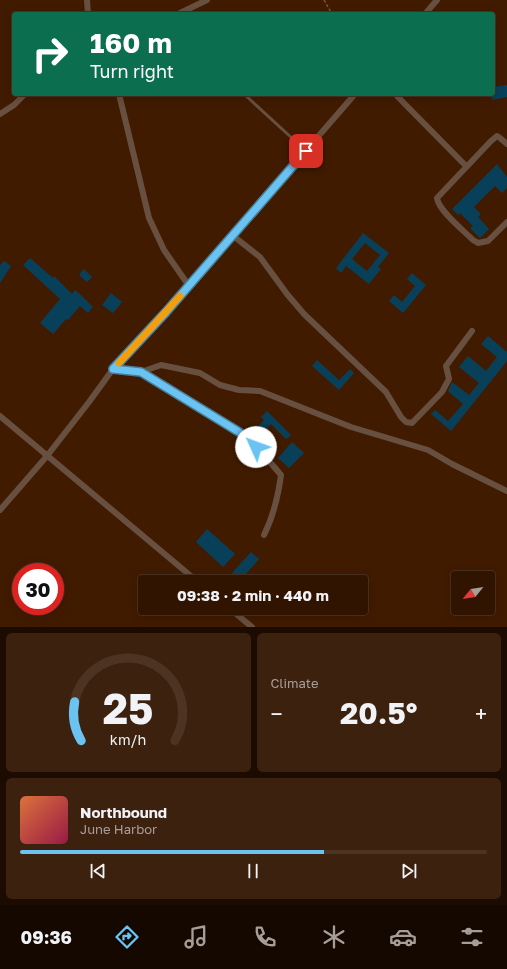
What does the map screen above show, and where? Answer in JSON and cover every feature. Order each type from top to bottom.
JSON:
[{"type":"street","points":[[87,0],[88,12]]},
{"type":"street","points":[[182,12],[207,0]]},
{"type":"street","points":[[427,12],[437,0]]},
{"type":"street","points":[[0,114],[22,96]]},
{"type":"street","points":[[120,96],[129,130],[149,218],[164,250],[189,286]]},
{"type":"street","points":[[0,510],[47,456],[113,369],[189,286],[353,96]]},
{"type":"street","points":[[397,96],[466,166]]},
{"type":"street","points":[[507,144],[497,136],[481,150],[437,198],[438,204],[472,240],[478,243],[488,241],[507,222]]},
{"type":"street","points":[[232,235],[260,257],[304,314],[386,392],[401,417],[406,422],[412,423],[442,392],[450,379],[446,366],[472,331]]},
{"type":"street","points":[[141,372],[161,365],[200,373],[220,385],[239,390],[260,391],[351,427],[428,450],[452,464],[507,491]]},
{"type":"street","points":[[113,369],[141,372],[239,432],[264,455],[281,475],[278,499],[272,520],[264,535]]},
{"type":"street","points":[[0,416],[190,575]]},
{"type":"street","points":[[238,615],[252,627]]},
{"type":"lane","points":[[246,96],[306,151]]},
{"type":"path","points":[[324,0],[331,12]]},
{"type":"building","points":[[507,85],[507,97],[492,100],[491,96],[495,96],[495,87]]},
{"type":"building","points":[[497,164],[507,177],[507,188],[502,193],[495,186],[474,207],[481,214],[478,217],[489,229],[480,238],[470,228],[473,226],[460,213],[458,215],[452,209]]},
{"type":"building","points":[[363,233],[389,253],[378,267],[381,269],[369,284],[346,266],[341,273],[336,268]],"holes":[[[365,243],[380,255],[367,271],[352,259]]]},
{"type":"building","points":[[30,258],[53,278],[54,276],[72,294],[75,290],[82,296],[93,307],[88,313],[80,306],[53,334],[40,323],[60,299],[23,265]]},
{"type":"building","points":[[4,261],[11,266],[0,283],[0,265]]},
{"type":"building","points":[[84,269],[92,277],[87,282],[79,275]]},
{"type":"building","points":[[412,273],[426,285],[403,313],[389,301],[394,295],[402,302],[415,286],[407,279]]},
{"type":"building","points":[[111,293],[122,302],[113,313],[102,305]]},
{"type":"building","points":[[488,336],[507,352],[507,361],[451,431],[431,414],[435,410],[448,421],[463,404],[448,391],[452,382],[469,395],[479,383],[459,367],[468,356],[486,371],[497,357],[481,344]]},
{"type":"building","points":[[317,360],[339,380],[350,369],[354,373],[339,390],[312,366]]},
{"type":"building","points":[[267,411],[291,435],[286,439],[271,424],[260,435],[254,430],[264,420],[261,417]]},
{"type":"building","points":[[292,442],[304,453],[289,468],[278,458]]},
{"type":"building","points":[[253,456],[261,463],[257,468],[249,461]]},
{"type":"building","points":[[207,529],[235,554],[223,567],[196,542]]},
{"type":"building","points":[[251,552],[259,559],[245,575],[234,575],[232,573]]},
{"type":"slow traffic","points":[[119,363],[180,296]]},
{"type":"route","points":[[256,447],[239,432],[141,372],[113,369],[166,312],[306,151]]}]
